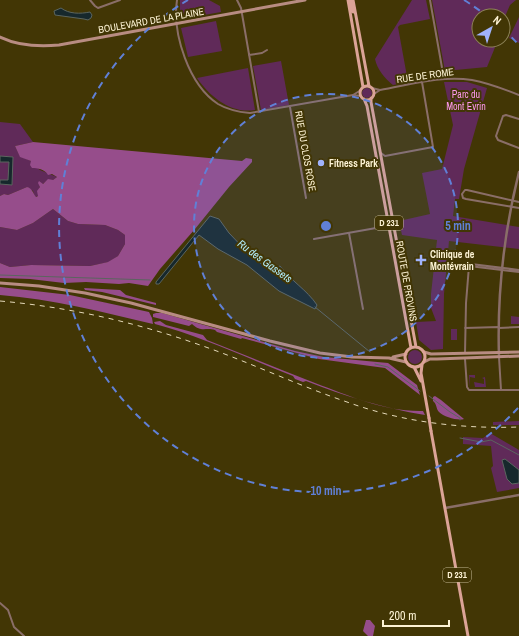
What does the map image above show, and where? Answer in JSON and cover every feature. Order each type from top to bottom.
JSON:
[{"type":"main road","name":"BOULEVARD DE LA PLAINE","points":[[0,37],[22,44],[47,46],[59,45],[305,0]]},
{"type":"main road","points":[[350,0],[358,28],[370,87],[374,94],[371,98],[364,99],[361,96],[362,89],[350,0]]},
{"type":"main road","points":[[362,89],[370,87]]},
{"type":"main road","name":"ROUTE DE PROVINS","points":[[371,98],[416,347]]},
{"type":"main road","name":"ROUTE DE PROVINS","points":[[364,99],[367,106],[411,348]]},
{"type":"main road","points":[[0,283],[39,286],[85,293],[131,303],[320,353],[352,357],[389,358],[406,362],[414,367],[430,360],[465,359],[499,354]]},
{"type":"main road","points":[[389,358],[406,354],[411,348],[416,347],[431,354],[519,354]]},
{"type":"main road","name":"D 231","points":[[424,352],[425,357],[421,373],[468,636]]},
{"type":"main road","points":[[406,354],[406,362]]},
{"type":"main road","name":"D 231","points":[[414,367],[424,388]]},
{"type":"street","points":[[90,0],[98,8],[120,0]]},
{"type":"street","points":[[177,0],[177,23],[181,47],[186,62],[197,82],[218,104],[228,109],[242,112],[259,112],[353,95],[361,96]]},
{"type":"street","points":[[238,0],[259,112]]},
{"type":"street","points":[[430,0],[444,79]]},
{"type":"street","points":[[249,54],[267,50]]},
{"type":"street","name":"RUE DE ROME","points":[[380,90],[444,79],[461,79],[479,81],[519,95]]},
{"type":"street","points":[[384,156],[433,147],[422,82]]},
{"type":"street","points":[[370,87],[380,90]]},
{"type":"street","points":[[353,95],[362,89]]},
{"type":"street","points":[[374,94],[380,90]]},
{"type":"street","name":"RUE DU CLOS ROSE","points":[[290,107],[306,198]]},
{"type":"street","points":[[519,119],[506,114],[503,116],[496,138],[519,148]]},
{"type":"street","points":[[380,152],[384,156]]},
{"type":"street","points":[[382,162],[384,156]]},
{"type":"street","points":[[501,390],[499,327],[502,269],[511,206],[519,172]]},
{"type":"street","points":[[519,202],[467,190],[465,190],[462,194],[463,198],[466,199],[519,208]]},
{"type":"street","points":[[314,239],[393,225]]},
{"type":"street","points":[[349,233],[363,309]]},
{"type":"street","points":[[465,353],[469,266],[519,271]]},
{"type":"street","points":[[465,328],[519,327]]},
{"type":"street","points":[[465,359],[468,390],[519,390]]},
{"type":"street","points":[[445,508],[519,495]]},
{"type":"street","points":[[0,603],[8,610],[14,627],[24,636]]},
{"type":"green space","points":[[180,0],[209,0],[220,6],[221,12],[181,19]]},
{"type":"green space","points":[[412,0],[426,0],[430,19],[400,25],[398,27],[408,82],[393,85],[382,74],[375,59]]},
{"type":"green space","points":[[432,0],[516,0],[509,8],[471,8],[471,48],[495,48],[487,67],[445,71]]},
{"type":"green space","points":[[519,17],[519,43],[511,39],[511,34]]},
{"type":"green space","points":[[216,21],[222,51],[188,57],[181,28]]},
{"type":"green space","points":[[281,61],[289,105],[261,110],[253,66]]},
{"type":"green space","points":[[248,68],[255,110],[246,111],[230,107],[222,103],[208,92],[197,78]]},
{"type":"green space","name":"Parc du Mont Evrin","points":[[444,82],[467,82],[487,88],[464,169],[459,199],[455,199],[453,216],[519,227],[519,249],[449,241],[444,294],[443,349],[431,350],[419,340],[416,322],[436,321],[431,308],[431,294],[437,240],[402,235],[399,221],[430,214],[422,173],[442,169],[453,125]]},
{"type":"green space","points":[[365,88],[369,88],[372,93],[369,98],[365,98],[362,95],[362,91]]},
{"type":"green space","points":[[0,122],[20,124],[33,142],[15,146],[20,156],[31,161],[40,170],[57,177],[53,180],[48,180],[40,186],[38,196],[35,197],[33,191],[27,187],[8,195],[4,194],[0,196]]},
{"type":"green space","points":[[53,209],[68,221],[78,224],[105,225],[118,230],[125,235],[125,244],[118,256],[109,262],[90,266],[31,265],[10,267],[0,263],[0,227],[17,230],[33,223]]},
{"type":"green space","points":[[511,316],[519,317],[519,324],[511,324]]},
{"type":"green space","points":[[451,329],[457,329],[457,340],[451,340]]},
{"type":"green space","points":[[412,350],[418,350],[422,354],[422,360],[418,364],[412,364],[408,360],[408,354]]},
{"type":"green space","points":[[469,375],[475,375],[475,378],[470,377],[470,387]]},
{"type":"green space","points":[[485,377],[486,387],[475,387],[474,382],[484,384],[484,379],[482,378]]},
{"type":"green space","points":[[519,421],[519,425],[493,425],[493,422]]},
{"type":"green space","points":[[490,433],[519,450],[519,488],[497,492],[491,468],[493,466],[491,446],[463,444],[463,437],[483,438]]},
{"type":"shaded area","points":[[61,8],[75,13],[90,12],[92,15],[88,20],[55,15],[54,11]]},
{"type":"shaded area","points":[[305,138],[310,167],[308,168],[301,139]]},
{"type":"shaded area","points":[[33,142],[242,161],[246,158],[252,159],[252,162],[160,269],[148,286],[129,283],[64,283],[30,279],[0,278],[0,263],[10,267],[31,265],[90,266],[108,262],[118,256],[125,244],[125,235],[118,230],[105,225],[78,224],[68,221],[53,209],[33,223],[17,230],[0,227],[0,196],[4,194],[8,195],[27,187],[36,197],[38,196],[37,191],[40,187],[38,183],[39,181],[43,184],[48,179],[53,180],[57,177],[52,174],[48,175],[41,169],[32,168],[30,165],[31,161],[20,157],[15,146]]},
{"type":"shaded area","points":[[0,156],[13,157],[12,185],[0,184],[0,180],[8,180],[9,162],[0,162]]},
{"type":"shaded area","points":[[210,216],[219,219],[229,233],[249,254],[263,265],[276,273],[277,267],[280,266],[313,300],[317,305],[315,309],[279,291],[247,265],[218,249],[199,235],[159,284],[156,284],[156,282]]},
{"type":"shaded area","points":[[0,287],[70,295],[149,312],[153,324],[58,303],[0,295]]},
{"type":"shaded area","points":[[84,288],[120,290],[126,295],[156,303],[156,305],[102,292],[85,290]]},
{"type":"shaded area","points":[[162,313],[295,351],[324,357],[388,363],[417,385],[420,395],[385,368],[319,359],[242,338],[241,339],[217,332],[212,329],[201,329],[192,324],[189,326],[153,317],[153,314]]},
{"type":"shaded area","points":[[160,321],[166,325],[203,335],[207,340],[315,383],[365,401],[335,392],[306,381],[303,382],[295,379],[293,376],[225,348],[155,324],[154,322]]},
{"type":"shaded area","points":[[435,396],[464,419],[455,419],[441,414],[433,401],[433,397]]},
{"type":"shaded area","points":[[398,410],[423,411],[425,415],[409,412]]},
{"type":"shaded area","points":[[505,459],[519,470],[519,483],[512,484],[507,479],[502,460]]},
{"type":"shaded area","points":[[366,620],[370,620],[375,626],[373,636],[368,636],[363,631]]},
{"type":"waterway","name":"Ru des Gassets","points":[[0,275],[150,280]]},
{"type":"waterway","name":"Ru des Gassets","points":[[315,307],[370,352]]},
{"type":"waterway","name":"Ru des Gassets","points":[[375,364],[388,367],[420,391]]},
{"type":"waterway","name":"Ru des Gassets","points":[[429,396],[460,418],[460,420]]},
{"type":"waterway","name":"Ru des Gassets","points":[[460,438],[481,442],[491,440],[519,455]]},
{"type":"railway","points":[[0,301],[76,311],[151,329],[218,352],[328,395],[389,415],[432,423],[475,427],[519,427]]},
{"type":"place","name":"Fitness Park","points":[[321,163]]},
{"type":"place","name":"Clinique de Montévrain","points":[[421,260]]}]
